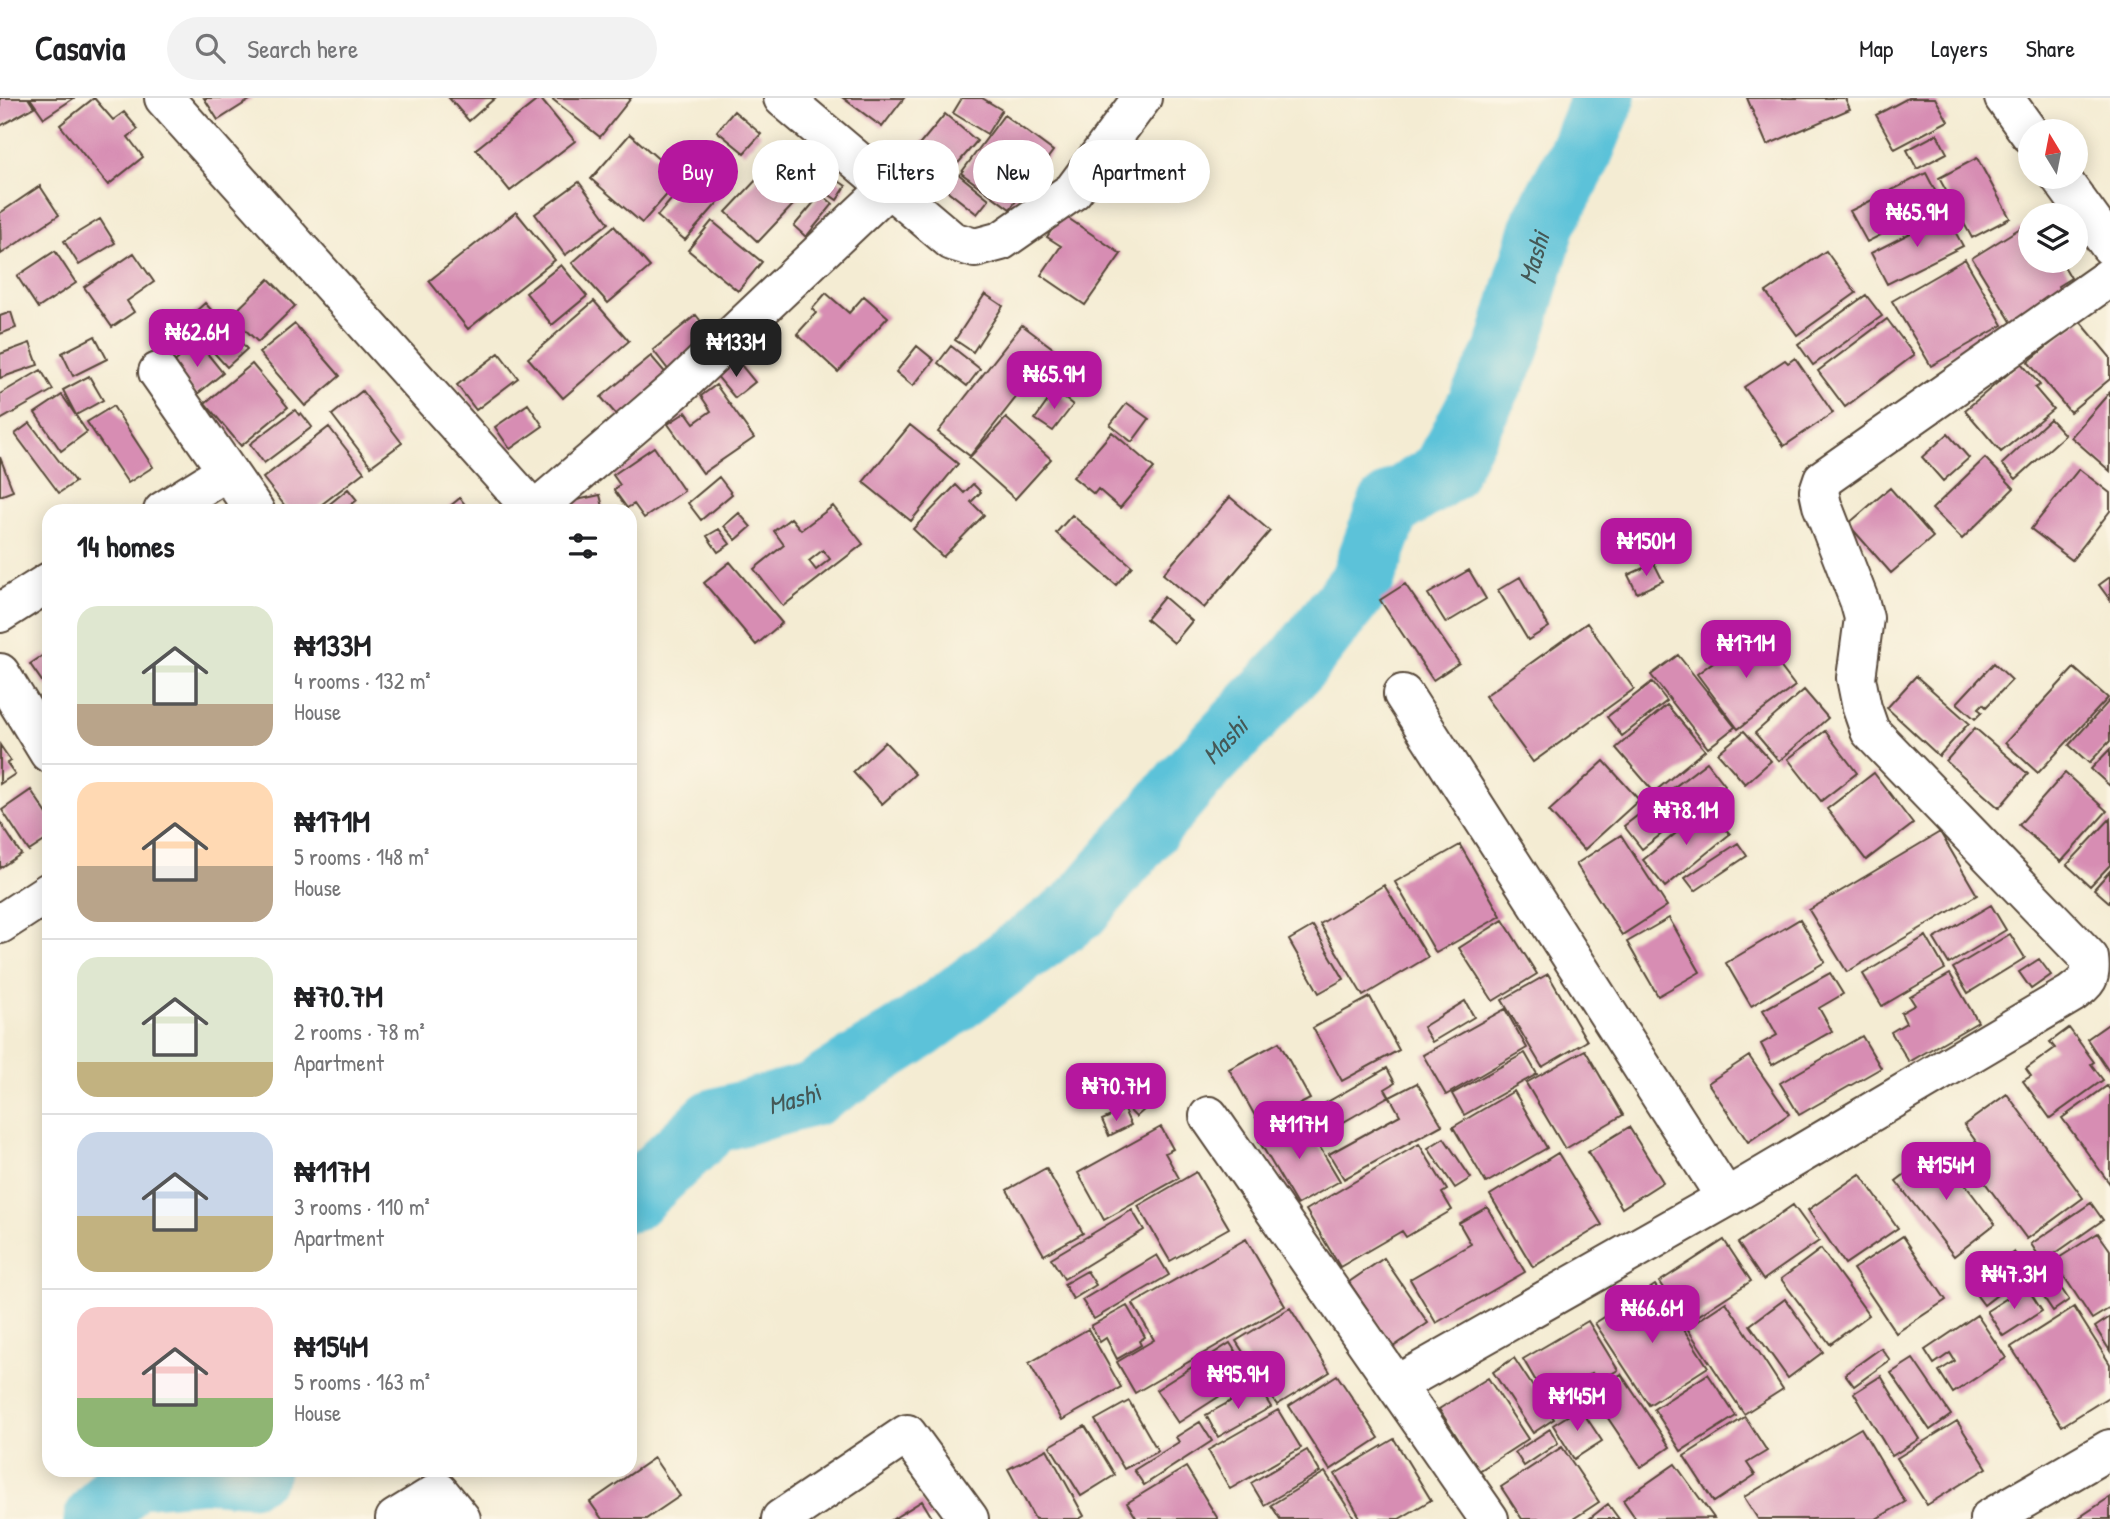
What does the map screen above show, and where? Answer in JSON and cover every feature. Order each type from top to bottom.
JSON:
[{"type":"street","points":[[164,98],[528,504]]},
{"type":"street","points":[[783,98],[853,157]]},
{"type":"street","points":[[907,203],[952,242],[975,248],[1002,241],[1073,191],[1142,98]]},
{"type":"street","points":[[2004,98],[2019,119]]},
{"type":"street","points":[[2069,189],[2110,246]]},
{"type":"street","points":[[542,504],[676,389],[872,203]]},
{"type":"street","points":[[1396,1385],[1726,1198],[2071,994],[2088,981],[2091,970],[2089,958],[1870,731],[1856,678],[1864,618],[1819,491],[1823,480],[2110,277]]},
{"type":"street","points":[[158,372],[250,504]]},
{"type":"street","points":[[174,504],[227,471]]},
{"type":"street","points":[[0,613],[42,586]]},
{"type":"street","points":[[0,673],[42,742]]},
{"type":"street","points":[[1403,694],[1726,1198]]},
{"type":"street","points":[[0,924],[42,897]]},
{"type":"street","points":[[1209,1116],[1489,1519]]},
{"type":"street","points":[[782,1519],[907,1434],[969,1519]]},
{"type":"street","points":[[1989,1519],[2110,1449]]},
{"type":"street","points":[[395,1519],[439,1492],[461,1519]]},
{"type":"building","points":[[0,98],[28,98],[34,107],[0,126]]},
{"type":"building","points":[[30,98],[74,98],[44,118]]},
{"type":"building","points":[[94,98],[113,120],[124,112],[138,129],[128,137],[143,157],[108,185],[60,125]]},
{"type":"building","points":[[204,98],[253,98],[218,120]]},
{"type":"building","points":[[449,98],[495,98],[469,121]]},
{"type":"building","points":[[540,98],[575,141],[510,191],[476,149]]},
{"type":"building","points":[[551,98],[631,98],[600,137]]},
{"type":"building","points":[[843,98],[904,98],[882,127]]},
{"type":"building","points":[[962,98],[982,98],[1002,110],[987,134],[953,113]]},
{"type":"building","points":[[1747,98],[1845,98],[1850,109],[1767,145]]},
{"type":"building","points":[[1908,98],[1935,98],[1948,121],[1895,149],[1876,115]]},
{"type":"building","points":[[734,111],[761,134],[752,140],[752,144],[744,153],[738,148],[738,140],[728,140],[717,131]]},
{"type":"building","points":[[945,114],[976,140],[973,140],[973,146],[959,162],[959,140],[923,140]]},
{"type":"building","points":[[1004,115],[1038,140],[985,140]]},
{"type":"building","points":[[630,134],[658,158],[660,203],[642,223],[591,179]]},
{"type":"building","points":[[1937,134],[1947,153],[1917,169],[1907,150]]},
{"type":"building","points":[[973,157],[973,182],[961,173]]},
{"type":"building","points":[[1977,158],[2010,218],[1972,238],[1939,178]]},
{"type":"building","points":[[1926,173],[1942,204],[1867,242],[1850,211]]},
{"type":"building","points":[[959,175],[973,186],[973,203],[986,203],[977,214],[959,200]]},
{"type":"building","points":[[839,181],[846,186],[839,197]]},
{"type":"building","points":[[579,182],[609,223],[565,255],[535,214]]},
{"type":"building","points":[[752,184],[752,203],[795,203],[758,242],[726,212],[738,203],[738,199]]},
{"type":"building","points":[[40,186],[59,215],[1,254],[0,213]]},
{"type":"building","points":[[668,203],[717,203],[685,240],[657,216]]},
{"type":"building","points":[[813,203],[833,204],[806,237],[794,226]]},
{"type":"building","points":[[1002,203],[1014,203],[1010,209]]},
{"type":"building","points":[[516,212],[555,260],[468,329],[429,281]]},
{"type":"building","points":[[1062,214],[1121,254],[1085,305],[1041,275],[1061,246],[1047,237]]},
{"type":"building","points":[[1946,215],[1963,246],[1887,284],[1871,253]]},
{"type":"building","points":[[100,219],[115,243],[79,265],[64,241]]},
{"type":"building","points":[[712,221],[762,262],[738,291],[688,250]]},
{"type":"building","points":[[614,226],[650,267],[608,303],[572,263]]},
{"type":"building","points":[[2018,229],[2018,273],[2068,273],[2071,278],[2058,286],[2061,292],[2012,323],[1972,258]]},
{"type":"building","points":[[55,251],[76,283],[38,308],[17,276]]},
{"type":"building","points":[[1826,251],[1856,293],[1797,335],[1766,292]]},
{"type":"building","points":[[134,253],[154,282],[127,301],[134,312],[112,327],[84,287]]},
{"type":"building","points":[[1965,259],[2003,325],[1931,366],[1892,301]]},
{"type":"building","points":[[561,265],[587,296],[552,325],[526,293]]},
{"type":"building","points":[[269,279],[295,306],[258,342],[231,316]]},
{"type":"building","points":[[826,293],[849,313],[864,296],[888,317],[838,372],[797,334],[816,313],[812,309]]},
{"type":"building","points":[[985,294],[1003,306],[973,352],[955,340]]},
{"type":"building","points":[[1866,295],[1882,316],[1813,365],[1798,344]]},
{"type":"building","points":[[594,301],[629,341],[563,398],[528,358]]},
{"type":"building","points":[[205,303],[247,349],[227,367],[185,321]]},
{"type":"building","points":[[11,312],[16,328],[0,334],[0,316]]},
{"type":"building","points":[[696,315],[714,338],[670,372],[653,350]]},
{"type":"building","points":[[1887,319],[1914,355],[1845,407],[1818,371]]},
{"type":"building","points":[[2079,320],[2110,357],[2110,379],[2070,412],[2028,362]]},
{"type":"building","points":[[295,324],[340,376],[305,406],[259,353]]},
{"type":"building","points":[[1022,325],[1054,349],[970,456],[938,432]]},
{"type":"building","points":[[95,336],[107,359],[73,376],[62,353]]},
{"type":"building","points":[[198,342],[223,373],[196,395],[171,365]]},
{"type":"building","points":[[30,343],[38,365],[0,378],[0,354]]},
{"type":"building","points":[[917,346],[934,360],[913,386],[896,372]]},
{"type":"building","points":[[951,346],[980,369],[967,386],[938,363]]},
{"type":"building","points":[[499,353],[518,378],[476,410],[457,385]]},
{"type":"building","points":[[651,356],[669,377],[620,419],[601,397]]},
{"type":"building","points":[[1795,358],[1833,413],[1784,446],[1744,387],[1785,360],[1788,363]]},
{"type":"building","points":[[737,360],[755,382],[735,398],[716,375]]},
{"type":"building","points":[[2021,363],[2040,385],[2035,388],[2053,409],[2001,452],[1965,410]]},
{"type":"building","points":[[252,364],[288,407],[241,446],[205,403]]},
{"type":"building","points":[[41,370],[53,390],[0,420],[0,394]]},
{"type":"building","points":[[89,376],[103,400],[76,415],[63,390]]},
{"type":"building","points":[[716,385],[754,438],[703,473],[668,424],[686,412],[694,423],[711,411],[701,396]]},
{"type":"building","points":[[362,391],[402,443],[371,466],[332,415]]},
{"type":"building","points":[[1055,391],[1073,405],[1053,431],[1035,419]]},
{"type":"building","points":[[2110,392],[2110,471],[2071,437]]},
{"type":"building","points":[[62,395],[87,432],[61,451],[35,413]]},
{"type":"building","points":[[1127,403],[1149,419],[1132,442],[1110,425]]},
{"type":"building","points":[[528,404],[543,426],[510,449],[495,427]]},
{"type":"building","points":[[113,406],[153,467],[128,483],[87,422]]},
{"type":"building","points":[[295,410],[299,415],[301,413],[312,427],[264,463],[250,444]]},
{"type":"building","points":[[1006,418],[1051,459],[1015,499],[969,458]]},
{"type":"building","points":[[2050,419],[2065,435],[2016,479],[2002,464]]},
{"type":"building","points":[[30,423],[75,482],[59,493],[15,434]]},
{"type":"building","points":[[910,425],[958,464],[911,521],[863,482]]},
{"type":"building","points":[[329,427],[364,472],[322,504],[283,504],[263,478]]},
{"type":"building","points":[[1112,432],[1154,468],[1120,508],[1098,489],[1094,494],[1073,477]]},
{"type":"building","points":[[1948,434],[1969,458],[1943,481],[1922,457]]},
{"type":"building","points":[[654,447],[684,491],[644,518],[637,504],[624,504],[614,490],[620,485],[613,475]]},
{"type":"building","points":[[0,457],[13,491],[0,496]]},
{"type":"building","points":[[1985,458],[2014,488],[1962,539],[1932,509]]},
{"type":"building","points":[[2079,469],[2110,493],[2110,511],[2072,560],[2031,529]]},
{"type":"building","points":[[719,477],[732,494],[701,520],[688,503]]},
{"type":"building","points":[[973,484],[981,492],[971,502],[984,515],[943,557],[913,529],[956,485],[964,493]]},
{"type":"building","points":[[1890,488],[1933,537],[1891,573],[1848,524]]},
{"type":"building","points":[[348,489],[357,500],[352,504],[330,504]]},
{"type":"building","points":[[600,495],[602,504],[558,504]]},
{"type":"building","points":[[1230,497],[1270,531],[1204,608],[1163,574]]},
{"type":"building","points":[[460,498],[465,504],[453,504]]},
{"type":"building","points":[[833,506],[863,544],[783,606],[754,569],[784,545],[774,531],[791,518],[801,530]],"holes":[[[823,550],[830,559],[816,570],[809,561]]]},
{"type":"building","points":[[739,513],[751,527],[736,540],[724,526]]},
{"type":"building","points":[[1072,515],[1132,566],[1116,585],[1056,533]]},
{"type":"building","points":[[719,529],[730,544],[718,552],[707,536]]},
{"type":"building","points":[[730,562],[782,623],[756,645],[704,583]]},
{"type":"building","points":[[1654,563],[1663,581],[1637,593],[1628,575]]},
{"type":"building","points":[[1469,570],[1486,599],[1446,623],[1428,594]]},
{"type":"building","points":[[1520,577],[1549,627],[1528,640],[1498,590]]},
{"type":"building","points":[[2110,577],[2110,600],[2099,585]]},
{"type":"building","points":[[1405,584],[1459,663],[1433,680],[1380,600]]},
{"type":"building","points":[[1164,597],[1192,621],[1174,643],[1146,619]]},
{"type":"building","points":[[1587,623],[1634,689],[1533,762],[1485,696]]},
{"type":"building","points":[[1754,632],[1795,686],[1738,729],[1697,674]]},
{"type":"building","points":[[1678,655],[1735,727],[1708,748],[1651,675]]},
{"type":"building","points":[[42,656],[42,681],[30,664]]},
{"type":"building","points":[[1994,663],[2012,680],[1986,707],[1983,704],[1978,709],[1982,712],[1975,719],[1957,703]]},
{"type":"building","points":[[2074,668],[2108,698],[2038,773],[2005,743]]},
{"type":"building","points":[[1916,676],[1969,723],[1939,756],[1887,708]]},
{"type":"building","points":[[1652,682],[1667,701],[1622,736],[1607,717]]},
{"type":"building","points":[[1804,690],[1828,718],[1779,761],[1755,733]]},
{"type":"building","points":[[2110,700],[2110,741],[2089,763],[2069,745]]},
{"type":"building","points":[[1667,705],[1705,750],[1654,792],[1616,748]]},
{"type":"building","points":[[1975,728],[2028,774],[1999,808],[1946,761]]},
{"type":"building","points":[[1744,731],[1771,761],[1745,784],[1718,753]]},
{"type":"building","points":[[1825,731],[1857,773],[1821,801],[1788,759]]},
{"type":"building","points":[[885,742],[915,774],[882,804],[853,772]]},
{"type":"building","points":[[0,745],[11,761],[7,763],[15,774],[0,784]]},
{"type":"building","points":[[2110,749],[2110,786],[2091,769]]},
{"type":"building","points":[[1604,761],[1639,800],[1584,850],[1549,811]]},
{"type":"building","points":[[1707,762],[1725,785],[1642,849],[1624,826]]},
{"type":"building","points":[[1874,773],[1913,824],[1866,860],[1827,809]]},
{"type":"building","points":[[2065,773],[2107,811],[2061,862],[2019,825]]},
{"type":"building","points":[[31,790],[42,806],[42,843],[29,851],[2,810]]},
{"type":"building","points":[[1707,808],[1730,834],[1665,887],[1643,860]]},
{"type":"building","points":[[2110,819],[2110,865],[2090,886],[2067,865]]},
{"type":"building","points":[[0,822],[21,854],[0,868]]},
{"type":"building","points":[[1940,832],[1977,895],[1847,972],[1809,910]]},
{"type":"building","points":[[1621,835],[1667,906],[1622,935],[1576,864]]},
{"type":"building","points":[[1738,843],[1747,856],[1695,891],[1685,878]]},
{"type":"building","points":[[1460,845],[1501,916],[1436,953],[1395,882]]},
{"type":"building","points":[[2110,871],[2110,903],[2094,889]]},
{"type":"building","points":[[1384,885],[1428,957],[1363,996],[1320,924]]},
{"type":"building","points":[[1991,905],[2006,930],[1949,964],[1934,939]]},
{"type":"building","points":[[1669,918],[1700,972],[1658,996],[1627,942]]},
{"type":"building","points":[[1800,919],[1825,962],[1751,1006],[1726,963]]},
{"type":"building","points":[[1503,920],[1537,974],[1493,1001],[1459,948]]},
{"type":"building","points":[[1313,926],[1344,979],[1319,993],[1289,940]]},
{"type":"building","points":[[2010,934],[2025,958],[1968,993],[1953,968]]},
{"type":"building","points":[[1926,936],[1945,969],[1882,1006],[1863,974]]},
{"type":"building","points":[[2039,959],[2051,975],[2031,989],[2019,972]]},
{"type":"building","points":[[1830,973],[1843,994],[1819,1008],[1832,1031],[1772,1065],[1761,1044],[1777,1035],[1763,1010]]},
{"type":"building","points":[[1548,974],[1587,1041],[1542,1067],[1502,1000]]},
{"type":"building","points":[[1950,974],[1978,1022],[1909,1062],[1891,1032],[1906,1023],[1901,1013],[1915,1005],[1910,997]]},
{"type":"building","points":[[1370,997],[1399,1050],[1342,1081],[1313,1028]]},
{"type":"building","points":[[1465,1001],[1474,1017],[1432,1042],[1423,1027]]},
{"type":"building","points":[[1505,1009],[1527,1048],[1446,1095],[1423,1055]]},
{"type":"building","points":[[2110,1023],[2110,1073],[2087,1039]]},
{"type":"building","points":[[2069,1028],[2094,1062],[2091,1064],[2103,1080],[2050,1118],[2023,1081],[2031,1076],[2026,1069],[2055,1048],[2050,1042]]},
{"type":"building","points":[[1862,1036],[1881,1068],[1799,1115],[1780,1083]]},
{"type":"building","points":[[1279,1042],[1310,1099],[1260,1125],[1229,1069]]},
{"type":"building","points":[[1585,1050],[1623,1115],[1565,1149],[1526,1083]]},
{"type":"building","points":[[1525,1053],[1537,1074],[1464,1115],[1452,1094]]},
{"type":"building","points":[[1749,1056],[1789,1114],[1748,1142],[1708,1083]]},
{"type":"building","points":[[1387,1068],[1395,1083],[1385,1089],[1389,1096],[1321,1135],[1308,1113]]},
{"type":"building","points":[[1417,1083],[1442,1125],[1344,1179],[1329,1154],[1400,1115],[1390,1097]]},
{"type":"building","points":[[2107,1086],[2110,1090],[2110,1184],[2062,1118]]},
{"type":"building","points":[[1514,1091],[1547,1148],[1486,1183],[1453,1127]]},
{"type":"building","points":[[2007,1094],[2083,1198],[2027,1239],[1966,1157],[1980,1147],[1964,1125]]},
{"type":"building","points":[[1136,1101],[1144,1110],[1136,1117],[1128,1109]]},
{"type":"building","points":[[1124,1110],[1131,1125],[1109,1136],[1102,1120]]},
{"type":"building","points":[[1301,1116],[1340,1181],[1297,1205],[1259,1141]]},
{"type":"building","points":[[1161,1127],[1173,1149],[1165,1153],[1179,1178],[1104,1220],[1078,1173]]},
{"type":"building","points":[[1629,1127],[1663,1182],[1622,1208],[1588,1152]]},
{"type":"building","points":[[1444,1138],[1471,1178],[1455,1188],[1428,1148]]},
{"type":"building","points":[[1419,1144],[1447,1190],[1442,1193],[1452,1210],[1406,1237],[1402,1231],[1340,1267],[1306,1210]]},
{"type":"building","points":[[1938,1149],[1995,1224],[1954,1256],[1896,1181]]},
{"type":"building","points":[[1558,1153],[1602,1225],[1533,1267],[1490,1195]]},
{"type":"building","points":[[1046,1168],[1083,1233],[1044,1255],[1007,1190]]},
{"type":"building","points":[[1196,1172],[1229,1228],[1170,1261],[1138,1206]]},
{"type":"building","points":[[1860,1174],[1898,1228],[1845,1264],[1808,1210]]},
{"type":"building","points":[[2091,1203],[2103,1220],[2043,1262],[2031,1244]]},
{"type":"building","points":[[1793,1205],[1819,1241],[1763,1280],[1738,1243]]},
{"type":"building","points":[[1487,1207],[1525,1272],[1436,1323],[1410,1279],[1471,1244],[1459,1223]]},
{"type":"building","points":[[1132,1210],[1144,1230],[1064,1279],[1051,1258]]},
{"type":"building","points":[[2098,1233],[2110,1250],[2110,1308],[2092,1319],[2054,1261]]},
{"type":"building","points":[[1903,1236],[1946,1300],[1896,1333],[1853,1269]]},
{"type":"building","points":[[1246,1239],[1285,1306],[1135,1393],[1117,1362],[1154,1340],[1133,1304]]},
{"type":"building","points":[[1724,1240],[1751,1281],[1687,1323],[1659,1282]]},
{"type":"building","points":[[1821,1249],[1869,1315],[1830,1344],[1781,1279]]},
{"type":"building","points":[[2014,1252],[2028,1271],[1984,1305],[1969,1285]]},
{"type":"building","points":[[1157,1255],[1169,1275],[1094,1319],[1082,1300]]},
{"type":"building","points":[[1384,1258],[1428,1323],[1393,1347],[1349,1282]]},
{"type":"building","points":[[2049,1270],[2069,1300],[2053,1311],[2033,1281]]},
{"type":"building","points":[[1087,1271],[1096,1285],[1073,1299],[1064,1284]]},
{"type":"building","points":[[1655,1285],[1708,1367],[1649,1405],[1595,1323]]},
{"type":"building","points":[[2026,1286],[2042,1311],[2003,1336],[1987,1311]]},
{"type":"building","points":[[1785,1299],[1823,1352],[1788,1378],[1750,1325]]},
{"type":"building","points":[[1726,1302],[1783,1389],[1744,1414],[1687,1328]]},
{"type":"building","points":[[1127,1306],[1145,1337],[1139,1341],[1141,1345],[1117,1359],[1106,1338],[1100,1342],[1091,1326]]},
{"type":"building","points":[[2074,1307],[2110,1364],[2110,1396],[2062,1426],[2011,1347]]},
{"type":"building","points":[[1290,1308],[1330,1372],[1277,1405],[1236,1341]]},
{"type":"building","points":[[1977,1315],[2006,1358],[1953,1393],[1939,1371],[1955,1361],[1950,1353],[1934,1364],[1925,1350]]},
{"type":"building","points":[[2110,1317],[2110,1351],[2095,1327]]},
{"type":"building","points":[[1588,1321],[1618,1370],[1597,1382],[1592,1373],[1547,1400],[1523,1359]]},
{"type":"building","points":[[1088,1329],[1121,1387],[1062,1420],[1029,1363]]},
{"type":"building","points":[[1230,1343],[1251,1376],[1178,1423],[1156,1390]]},
{"type":"building","points":[[1881,1348],[1890,1360],[1854,1386],[1845,1374]]},
{"type":"building","points":[[1514,1358],[1554,1419],[1533,1433],[1493,1372]]},
{"type":"building","points":[[1913,1359],[1951,1415],[1930,1430],[1891,1373]]},
{"type":"building","points":[[1621,1374],[1670,1447],[1641,1467],[1591,1393]]},
{"type":"building","points":[[1708,1374],[1736,1416],[1681,1451],[1654,1409]]},
{"type":"building","points":[[1337,1375],[1379,1438],[1330,1470],[1289,1406]]},
{"type":"building","points":[[1881,1376],[1919,1439],[1892,1456],[1854,1393]]},
{"type":"building","points":[[1488,1378],[1528,1439],[1479,1471],[1439,1409]]},
{"type":"building","points":[[1258,1386],[1271,1407],[1218,1437],[1206,1415]]},
{"type":"building","points":[[1129,1401],[1158,1451],[1124,1469],[1095,1420]]},
{"type":"building","points":[[1580,1408],[1602,1441],[1574,1459],[1553,1425]]},
{"type":"building","points":[[1278,1410],[1301,1448],[1230,1489],[1208,1450]]},
{"type":"building","points":[[1745,1417],[1767,1451],[1747,1463],[1755,1475],[1714,1502],[1684,1456]]},
{"type":"building","points":[[1957,1421],[1987,1468],[1927,1505],[1897,1458]]},
{"type":"building","points":[[1200,1422],[1212,1441],[1144,1485],[1134,1470],[1179,1442],[1176,1437]]},
{"type":"building","points":[[1085,1426],[1115,1475],[1081,1496],[1050,1446]]},
{"type":"building","points":[[1861,1428],[1905,1502],[1876,1519],[1758,1519],[1744,1497]]},
{"type":"building","points":[[1550,1429],[1558,1443],[1524,1466],[1515,1452]]},
{"type":"building","points":[[1394,1439],[1431,1500],[1399,1519],[1361,1519],[1335,1474]]},
{"type":"building","points":[[1562,1447],[1599,1502],[1573,1519],[1522,1519],[1501,1487]]},
{"type":"building","points":[[1047,1449],[1084,1516],[1079,1519],[1035,1519],[1008,1469]]},
{"type":"building","points":[[1307,1450],[1320,1472],[1264,1505],[1251,1483]]},
{"type":"building","points":[[654,1458],[680,1496],[646,1519],[602,1519],[590,1502],[626,1477],[637,1477],[637,1470]]},
{"type":"building","points":[[1675,1464],[1714,1518],[1636,1519],[1623,1500]]},
{"type":"building","points":[[1186,1467],[1218,1519],[1137,1519],[1127,1503]]},
{"type":"building","points":[[1325,1472],[1355,1519],[1280,1519],[1271,1505]]},
{"type":"building","points":[[2110,1497],[2110,1519],[2077,1519]]},
{"type":"building","points":[[922,1501],[933,1519],[893,1519]]},
{"type":"building","points":[[1608,1504],[1619,1519],[1589,1519]]},
{"type":"waterway","name":"Mashi","points":[[637,1193],[714,1121],[813,1094],[919,1027],[1079,909],[1189,779],[1298,663],[1361,583],[1389,507],[1444,472],[1507,351],[1544,223],[1578,159],[1603,98]]},
{"type":"waterway","name":"Mashi","points":[[96,1519],[130,1477]]}]
